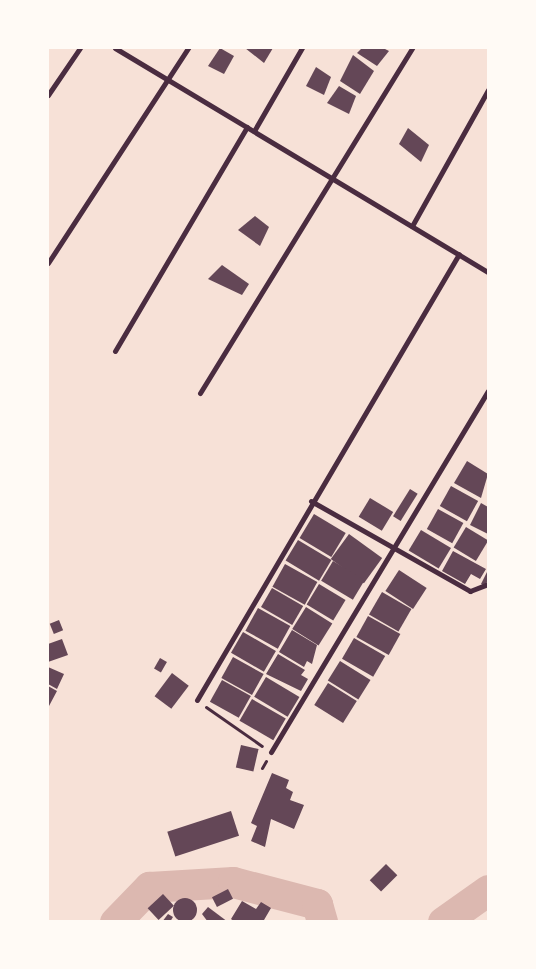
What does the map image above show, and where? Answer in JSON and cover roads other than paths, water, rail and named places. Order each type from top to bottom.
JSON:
[{"type":"street","points":[[48,94],[80,48]]},
{"type":"street","points":[[115,48],[488,272]]},
{"type":"street","points":[[48,263],[188,48]]},
{"type":"street","points":[[254,131],[302,48]]},
{"type":"street","points":[[200,393],[330,177],[412,48]]},
{"type":"street","points":[[412,226],[488,90]]},
{"type":"street","points":[[115,351],[247,127]]},
{"type":"street","points":[[197,700],[311,501],[459,254]]},
{"type":"street","points":[[272,752],[488,391]]},
{"type":"street","points":[[311,501],[393,550],[470,591],[488,584]]},
{"type":"waterway","points":[[115,922],[149,887],[233,882],[317,904],[322,922]]},
{"type":"waterway","points":[[443,922],[488,890]]}]
